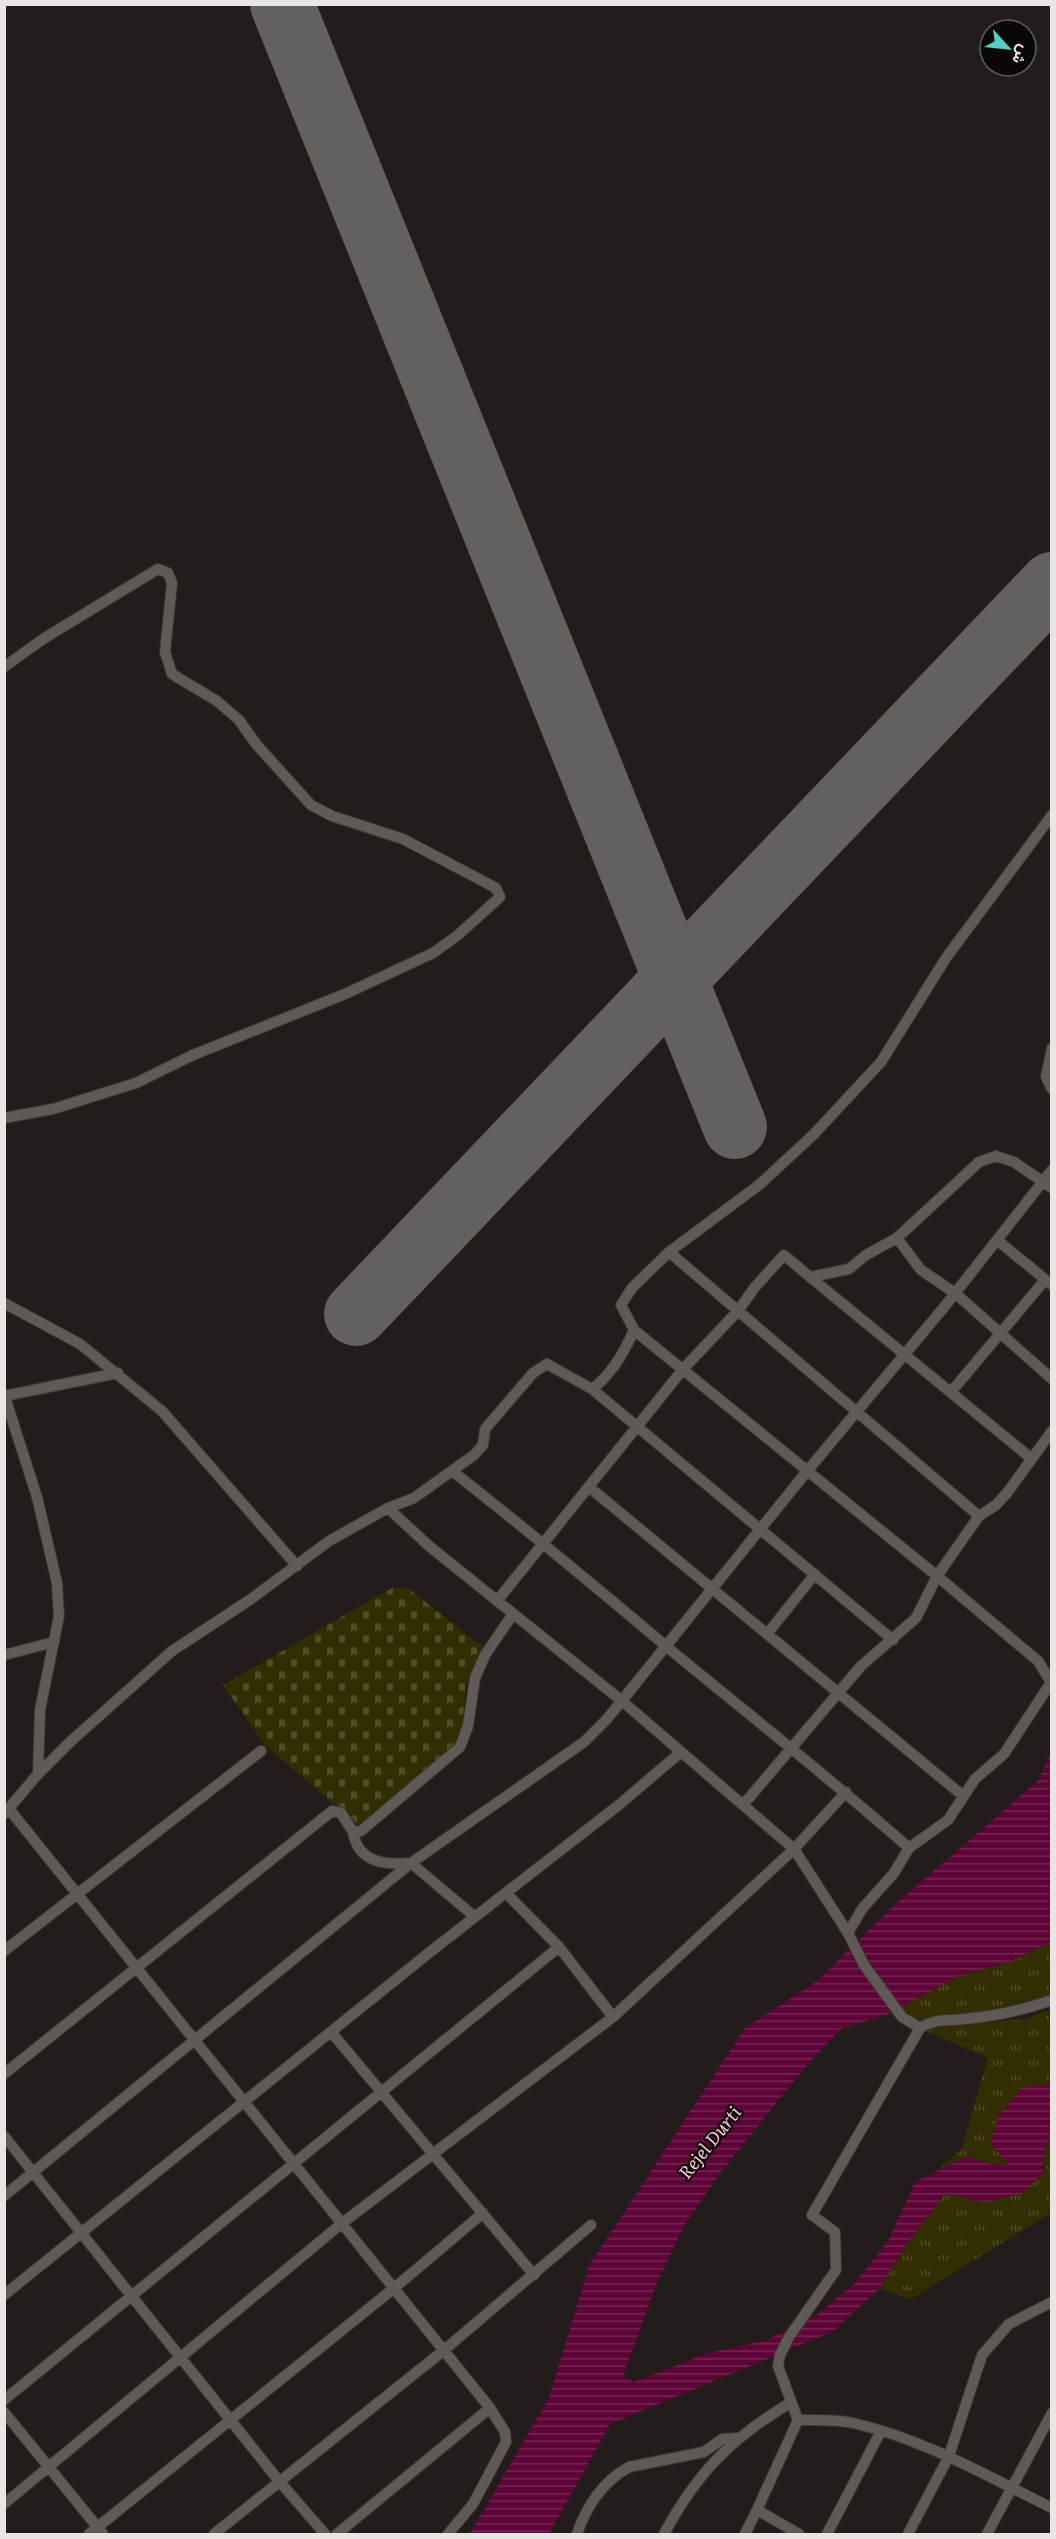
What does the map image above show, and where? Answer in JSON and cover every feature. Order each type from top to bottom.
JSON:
[{"type":"street","points":[[4,667],[43,639],[158,569],[168,573],[172,583],[165,652],[172,674],[218,701],[239,720],[256,744],[311,805],[332,816],[404,839],[496,888],[500,897],[458,936],[433,953],[345,994],[193,1055],[136,1083],[53,1109],[4,1118]]},
{"type":"street","points":[[848,1934],[862,1910],[894,1873],[909,1848],[948,1820],[962,1795],[975,1779],[1004,1754],[1051,1682],[1038,1661],[684,1368],[634,1330],[621,1305],[632,1288],[669,1252],[759,1185],[814,1134],[881,1062],[946,957],[1052,815]]},
{"type":"street","points":[[1052,1048],[1046,1077],[1052,1089]]},
{"type":"street","points":[[810,1277],[849,1269],[866,1255],[897,1238],[979,1162],[996,1156],[1014,1162],[1047,1185]]},
{"type":"street","points":[[4,2196],[411,1863],[584,1742],[622,1701],[997,1240],[1047,1185],[1052,1170]]},
{"type":"street","points":[[897,1238],[921,1270],[955,1293],[999,1335],[1052,1379]]},
{"type":"street","points":[[951,1392],[999,1335],[1048,1283],[997,1240]]},
{"type":"street","points":[[669,1252],[979,1516]]},
{"type":"street","points":[[497,1601],[684,1368],[738,1311],[755,1287],[784,1255],[1032,1459]]},
{"type":"street","points":[[4,1303],[80,1344],[162,1411],[297,1566]]},
{"type":"street","points":[[592,1389],[611,1370],[634,1330]]},
{"type":"street","points":[[448,2535],[473,2504],[506,2442],[506,2433],[490,2408],[136,1968],[7,1812],[38,1774],[172,1651],[297,1566],[329,1541],[388,1508],[414,1498],[432,1482],[474,1455],[483,1445],[485,1429],[533,1373],[546,1364],[592,1389],[893,1640]]},
{"type":"street","points":[[38,1774],[40,1710],[59,1616],[57,1583],[37,1497],[5,1395],[118,1373]]},
{"type":"street","points":[[742,1805],[861,1666],[916,1618],[937,1576],[979,1516],[996,1505],[1052,1431]]},
{"type":"street","points":[[452,1471],[544,1542],[666,1646],[846,1792],[909,1848]]},
{"type":"street","points":[[589,1487],[962,1795]]},
{"type":"street","points":[[388,1508],[429,1546],[622,1701],[794,1849],[848,1934],[864,1965],[902,2017],[921,2028]]},
{"type":"street","points":[[766,1634],[815,1574]]},
{"type":"street","points":[[353,1832],[367,1827],[460,1748],[468,1726],[475,1678],[485,1655],[513,1614]]},
{"type":"street","points":[[4,1655],[54,1642]]},
{"type":"street","points":[[4,1951],[75,1893],[261,1751]]},
{"type":"street","points":[[4,2295],[245,2104],[475,1917],[620,1804],[681,1752]]},
{"type":"street","points":[[4,2504],[181,2360],[341,2224],[613,2017],[794,1849],[846,1792]]},
{"type":"street","points":[[4,2074],[332,1811],[341,1813],[353,1832],[355,1842],[367,1857],[384,1864],[411,1863],[475,1917]]},
{"type":"street","points":[[506,1893],[559,1947],[613,2017]]},
{"type":"street","points":[[4,2400],[559,1947]]},
{"type":"street","points":[[744,2535],[798,2420],[778,2366],[780,2355],[789,2337],[836,2270],[835,2232],[812,2215],[921,2028],[934,2019],[963,2019],[1028,2009],[1052,2000]]},
{"type":"street","points":[[332,2033],[534,2275]]},
{"type":"street","points":[[4,2136],[131,2298],[325,2535]]},
{"type":"street","points":[[4,2412],[49,2467],[97,2532],[483,2213]]},
{"type":"street","points":[[214,2535],[443,2352],[591,2225]]},
{"type":"street","points":[[908,2535],[949,2456],[982,2355],[1009,2324],[1052,2302]]},
{"type":"street","points":[[664,2535],[693,2486],[736,2438],[790,2403]]},
{"type":"street","points":[[337,2535],[490,2408]]},
{"type":"street","points":[[987,2535],[1010,2488],[1052,2413]]},
{"type":"street","points":[[798,2420],[851,2422],[880,2431],[949,2456],[1052,2508]]},
{"type":"street","points":[[827,2535],[880,2431]]},
{"type":"street","points":[[577,2535],[591,2503],[620,2472],[629,2468],[704,2452],[722,2439],[736,2438]]},
{"type":"street","points":[[757,2510],[799,2535]]},
{"type":"green space","points":[[392,1588],[409,1589],[484,1648],[466,1685],[461,1740],[361,1827],[265,1745],[223,1685]]},
{"type":"green space","points":[[1051,1942],[1051,1997],[987,2013],[938,2017],[921,2024],[904,2015],[899,2007],[961,1975],[1007,1963]]},
{"type":"green space","points":[[1051,2009],[1051,2084],[1022,2088],[1009,2164],[995,2165],[966,2157],[939,2169],[961,2150],[988,2058],[926,2031],[948,2025],[1025,2019]]},
{"type":"green space","points":[[1051,2134],[1051,2213],[911,2299],[879,2289],[908,2242],[945,2194],[985,2202],[1043,2173],[1045,2148]]},
{"type":"water","name":"Rejel Durti","points":[[1051,1750],[1051,1942],[1007,1963],[961,1975],[888,2014],[841,2029],[806,2066],[721,2172],[685,2224],[658,2280],[623,2376],[634,2382],[706,2354],[767,2340],[817,2315],[857,2281],[888,2241],[915,2182],[966,2157],[994,2165],[1008,2164],[990,2143],[999,2115],[1022,2088],[1051,2084],[1051,2134],[1045,2148],[1043,2173],[1022,2194],[985,2202],[945,2194],[908,2242],[879,2289],[832,2332],[610,2424],[549,2534],[470,2534],[549,2398],[589,2266],[745,2028],[816,1982],[898,1902],[1039,1780]]},
{"type":"runway","points":[[282,4],[735,1127]]},
{"type":"runway","points":[[356,1314],[1052,584]]}]
